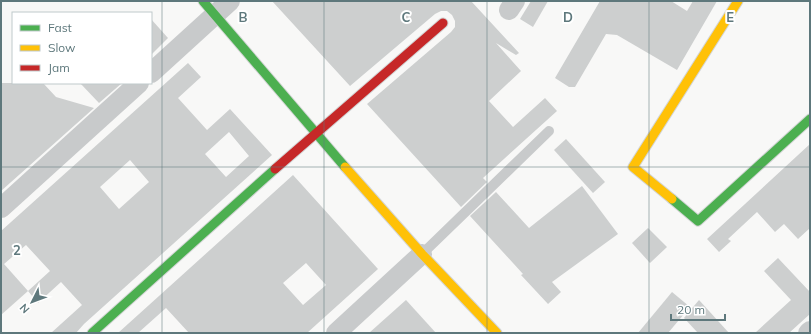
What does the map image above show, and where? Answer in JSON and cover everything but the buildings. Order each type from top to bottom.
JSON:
[{"type":"street","points":[[152,71],[209,8],[230,1]]},
{"type":"street","points":[[738,1],[633,167],[698,221],[810,119]]},
{"type":"street","points":[[209,8],[422,254],[497,333]]},
{"type":"street","points":[[92,333],[316,133],[443,23]]},
{"type":"street","points":[[1,208],[138,84]]},
{"type":"street","points":[[336,333],[422,254]]},
{"type":"lane","points":[[422,254],[549,131]]},
{"type":"traffic: fast","points":[[203,1],[345,167]]},
{"type":"traffic: fast","points":[[672,199],[698,221],[810,119]]},
{"type":"traffic: fast","points":[[92,333],[275,169]]},
{"type":"traffic: slow","points":[[672,199],[633,167],[738,1]]},
{"type":"traffic: slow","points":[[345,167],[422,254],[497,333]]},
{"type":"traffic: jam","points":[[275,169],[443,23]]}]
